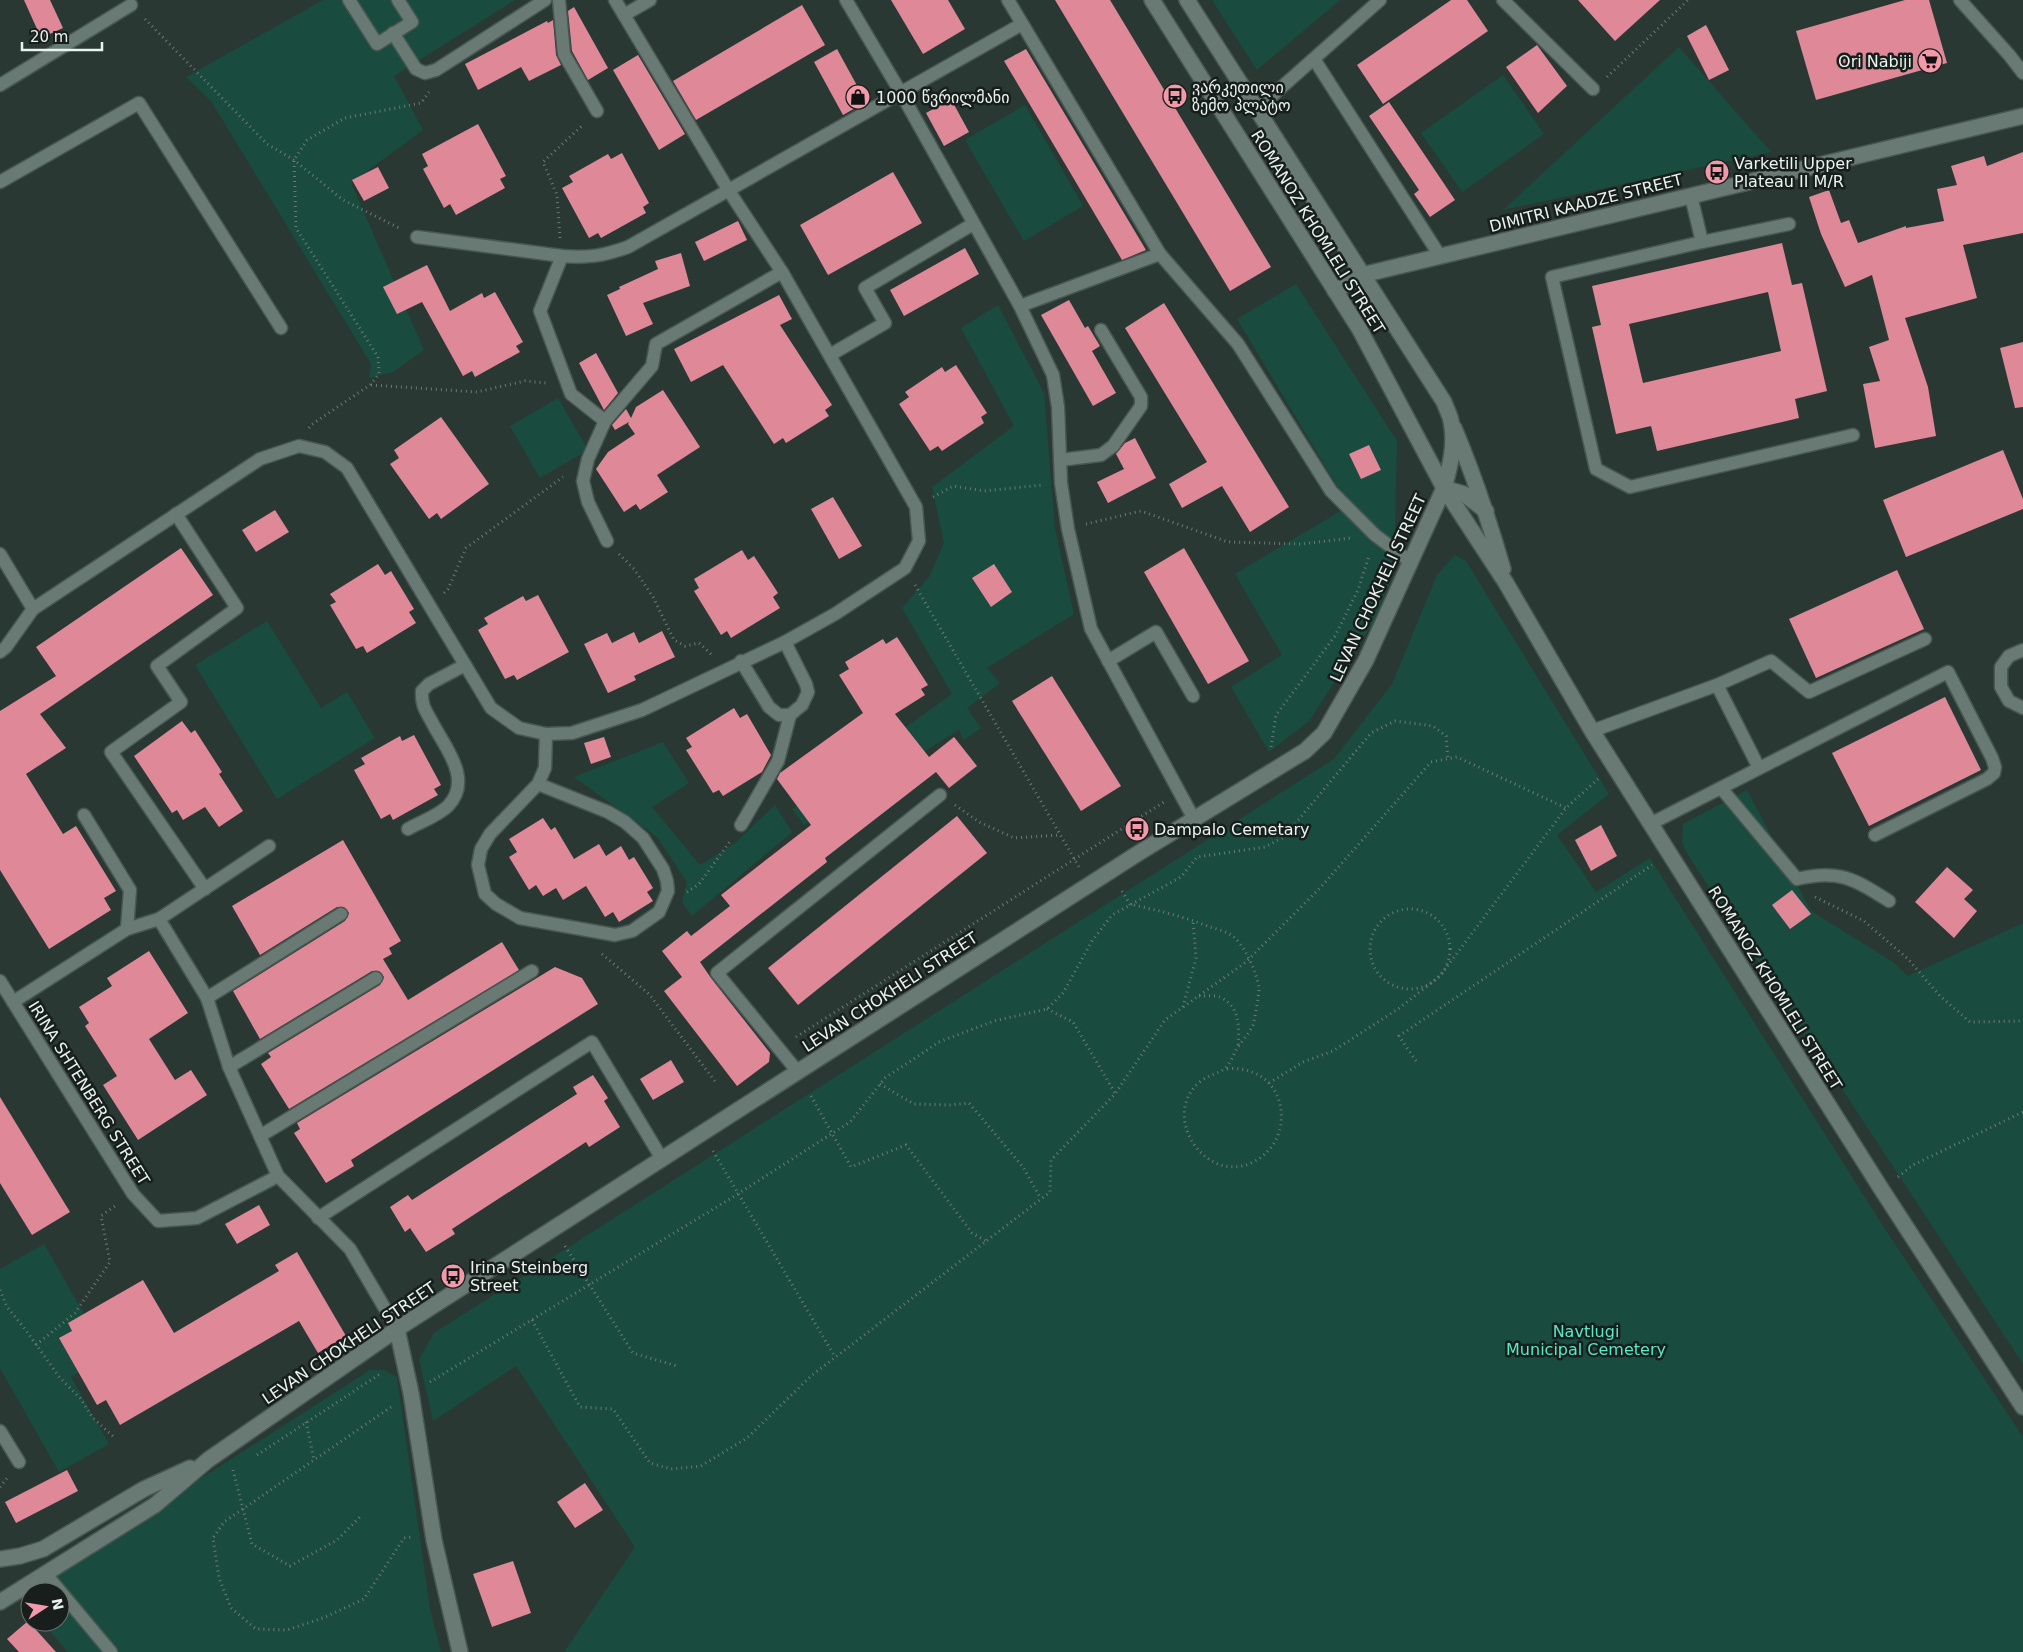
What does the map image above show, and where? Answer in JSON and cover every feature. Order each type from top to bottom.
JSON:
[{"type":"street","name":"ROMANOZ KHOMLELI STREET","points":[[1152,0],[1360,330],[1444,488],[1506,583],[1613,766],[1882,1190],[2021,1400]]},
{"type":"street","name":"ROMANOZ KHOMLELI STREET","points":[[1187,0],[1444,402],[1473,472],[1506,583]]},
{"type":"street","name":"DIMITRI KAADZE STREET","points":[[1335,291],[1362,275],[2023,116]]},
{"type":"street","name":"ROMANOZ KHOMLELI STREET","points":[[1444,488],[1452,449],[1451,421]]},
{"type":"street","name":"LEVAN CHOKHELI STREET","points":[[0,1602],[155,1505],[208,1460],[397,1329],[1090,884],[1305,751],[1324,733],[1366,660],[1444,488],[1464,494],[1486,511]]},
{"type":"street","points":[[397,1329],[411,1393],[434,1540],[460,1652]]},
{"type":"street","name":"LEVAN CHOKHELI STREET","points":[[0,1559],[20,1556],[43,1549],[144,1489],[208,1460]]},
{"type":"lane","points":[[349,0],[377,44],[412,22],[398,0]]},
{"type":"lane","points":[[393,33],[416,69],[425,73],[436,70],[545,0]]},
{"type":"lane","points":[[559,0],[564,54],[597,111]]},
{"type":"lane","points":[[0,652],[6,647],[34,610],[260,458],[299,446],[326,452],[347,468],[491,708],[519,728],[546,734],[572,733],[642,710],[724,669],[784,642],[834,614],[905,568],[919,541],[916,507],[782,272],[729,191],[615,0]]},
{"type":"lane","points":[[624,15],[650,0]]},
{"type":"lane","points":[[846,0],[1020,306],[1053,375],[1058,407],[1061,483],[1068,529],[1091,629],[1194,818]]},
{"type":"lane","points":[[1008,0],[1160,254],[1238,344],[1331,491],[1374,535],[1411,562]]},
{"type":"lane","points":[[1256,110],[1380,0]]},
{"type":"lane","points":[[1504,0],[1593,89]]},
{"type":"lane","points":[[1960,0],[2023,73]]},
{"type":"lane","points":[[0,85],[131,5]]},
{"type":"lane","points":[[417,237],[582,258],[606,255],[628,247],[729,191],[1022,24]]},
{"type":"lane","points":[[1314,59],[1440,256]]},
{"type":"lane","points":[[0,182],[139,103],[281,328]]},
{"type":"lane","points":[[1691,196],[1702,242]]},
{"type":"lane","points":[[830,355],[885,323],[865,288],[973,224]]},
{"type":"lane","points":[[1789,224],[1552,277],[1596,469],[1630,487],[1853,435]]},
{"type":"lane","points":[[1020,306],[1160,254]]},
{"type":"lane","points":[[562,256],[540,312],[571,394],[605,421]]},
{"type":"lane","points":[[607,541],[588,502],[583,481],[588,459],[605,421],[652,366],[656,344],[782,272]]},
{"type":"lane","points":[[1060,460],[1101,455],[1114,446],[1141,406],[1141,396],[1101,330]]},
{"type":"lane","points":[[176,514],[237,608],[156,666],[181,702],[111,752],[205,889]]},
{"type":"lane","points":[[0,554],[34,610]]},
{"type":"lane","points":[[1108,661],[1156,632],[1194,696]]},
{"type":"lane","points":[[1592,731],[1717,685],[1771,661],[1809,692],[1925,638]]},
{"type":"lane","points":[[741,661],[769,707],[779,715],[790,714],[802,705],[808,692],[806,684],[784,642]]},
{"type":"lane","points":[[2023,650],[2009,656],[2001,667],[2001,687],[2009,701],[2023,708]]},
{"type":"lane","points":[[408,829],[447,807],[458,792],[460,784],[457,772],[422,702],[422,691],[429,684],[464,665]]},
{"type":"lane","points":[[1650,824],[1948,672],[1992,758],[1995,767],[1994,773],[1988,778],[1875,836]]},
{"type":"lane","points":[[1717,685],[1759,768]]},
{"type":"lane","points":[[741,825],[778,761],[790,714]]},
{"type":"lane","points":[[538,784],[608,812],[625,822],[643,838],[663,869],[667,881],[668,891],[659,912],[632,931],[615,935],[520,918],[496,904],[485,894],[478,865],[481,849],[490,834],[538,784],[545,768],[546,734]]},
{"type":"lane","points":[[1721,788],[1797,879],[1818,874],[1857,880],[1889,901]]},
{"type":"lane","points":[[798,1072],[717,973],[940,795]]},
{"type":"lane","points":[[84,815],[130,890],[127,929]]},
{"type":"lane","points":[[13,1002],[127,929],[159,919],[269,846]]},
{"type":"lane","points":[[207,998],[341,914]]},
{"type":"lane","points":[[159,919],[207,998],[229,1067],[278,1176],[350,1249],[397,1329]]},
{"type":"lane","points":[[260,1136],[532,971]]},
{"type":"lane","points":[[229,1067],[376,978]]},
{"type":"lane","name":"IRINA SHTENBERG STREET","points":[[0,981],[133,1194],[158,1221],[197,1218],[278,1176]]},
{"type":"lane","points":[[318,1218],[592,1042],[662,1159]]},
{"type":"lane","points":[[0,1431],[19,1462]]},
{"type":"lane","points":[[45,1573],[111,1652]]},
{"type":"path","points":[[1593,89],[1688,0]]},
{"type":"path","points":[[131,5],[267,144],[294,160],[343,200],[417,237]]},
{"type":"path","points":[[299,446],[311,425],[370,385],[379,374],[378,356],[296,228],[294,160],[307,140],[344,118],[421,103],[432,88],[436,70]]},
{"type":"path","points":[[562,256],[557,195],[543,162],[597,111]]},
{"type":"path","points":[[370,385],[477,392],[525,381],[544,382],[571,394]]},
{"type":"path","points":[[427,603],[448,590],[466,548],[588,459]]},
{"type":"path","points":[[916,507],[953,486],[984,491],[1061,483]]},
{"type":"path","points":[[1068,529],[1141,511],[1228,542],[1302,544],[1374,535],[1358,590],[1335,636],[1276,715],[1267,774]]},
{"type":"path","points":[[607,541],[634,569],[653,598],[674,640],[685,646],[699,643],[711,653],[724,669]]},
{"type":"path","points":[[905,568],[1090,884]]},
{"type":"path","points":[[434,1540],[420,1536],[404,1538],[364,1600],[323,1618],[287,1630],[256,1629],[231,1608],[219,1578],[212,1538],[224,1522],[411,1393],[738,1194],[850,1122],[885,1078],[939,1042],[994,1021],[1047,1009],[1064,993],[1092,941],[1112,915],[1181,877],[1197,857],[1265,847],[1284,837],[1372,733],[1396,722],[1433,726],[1446,736],[1448,759]]},
{"type":"path","points":[[532,1320],[580,1407],[613,1409],[650,1463],[671,1469],[701,1466],[747,1438],[811,1376],[1050,1192],[1051,1160],[1115,1094],[1165,1020],[1250,958],[1320,888],[1431,762],[1457,757],[1566,808]]},
{"type":"path","points":[[1268,1084],[1303,1062],[1333,1051],[1398,1009],[1440,976],[1447,964],[1450,952],[1448,938],[1443,926],[1433,916],[1422,911],[1408,909],[1395,912],[1384,918],[1375,928],[1370,947],[1373,966],[1381,977],[1391,985],[1411,989],[1430,984],[1440,976],[1566,808],[1613,766]]},
{"type":"path","points":[[779,1048],[1074,858],[1179,793]]},
{"type":"path","points":[[940,795],[979,822],[1014,838],[1060,835]]},
{"type":"path","points":[[668,891],[684,893],[699,884],[720,858],[741,825]]},
{"type":"path","points":[[1416,1061],[1399,1036],[1669,853]]},
{"type":"path","points":[[1797,879],[1809,894],[1864,921],[1908,959],[1940,996],[1970,1022],[2023,1021]]},
{"type":"path","points":[[1122,891],[1132,905],[1193,920],[1232,935],[1250,958],[1259,988],[1252,1025],[1224,1069]]},
{"type":"path","points":[[1183,1007],[1196,958],[1193,920]]},
{"type":"path","points":[[596,948],[649,994],[716,1084]]},
{"type":"path","points":[[1198,996],[1219,996],[1234,1008],[1239,1022],[1238,1048]]},
{"type":"path","points":[[1047,1009],[1073,1022],[1115,1094]]},
{"type":"path","points":[[1224,1069],[1240,1069],[1256,1074],[1268,1084],[1278,1097],[1282,1113],[1281,1129],[1274,1144],[1264,1156],[1250,1164],[1234,1167],[1218,1164],[1203,1156],[1192,1145],[1186,1130],[1184,1114],[1188,1098],[1197,1084],[1209,1075],[1224,1069]]},
{"type":"path","points":[[880,1084],[914,1104],[951,1105],[968,1102],[1023,1167],[1041,1199]]},
{"type":"path","points":[[812,1096],[851,1167],[906,1144],[972,1234],[986,1242]]},
{"type":"path","points":[[1882,1190],[1913,1165],[2023,1112]]},
{"type":"path","points":[[702,1133],[835,1357]]},
{"type":"path","points":[[36,1345],[75,1313],[110,1262],[100,1216],[133,1194]]},
{"type":"path","points":[[553,1229],[633,1353],[677,1366]]},
{"type":"path","points":[[0,1290],[8,1307],[60,1378],[80,1398],[92,1418],[114,1438]]},
{"type":"path","points":[[250,1459],[380,1374]]},
{"type":"path","points":[[306,1422],[314,1460]]},
{"type":"path","points":[[225,1475],[241,1465]]},
{"type":"path","points":[[233,1470],[252,1544],[290,1566],[337,1540],[362,1514]]},
{"type":"green space","points":[[323,0],[515,0],[394,76],[423,130],[351,183],[424,350],[393,372],[369,378],[371,364],[211,101],[186,77]]},
{"type":"green space","points":[[1212,0],[1340,0],[1257,70]]},
{"type":"green space","points":[[1679,47],[1771,152],[1503,210]]},
{"type":"green space","points":[[1503,75],[1544,134],[1462,192],[1421,133]]},
{"type":"green space","points":[[1025,105],[1083,206],[1024,241],[965,140]]},
{"type":"green space","points":[[1296,284],[1397,441],[1394,573],[1373,623],[1309,721],[1269,752],[1231,687],[1282,655],[1235,574],[1349,506],[1237,319]]},
{"type":"green space","points":[[998,305],[1044,393],[1055,529],[1074,614],[987,668],[1000,683],[967,708],[981,728],[964,740],[959,730],[804,825],[792,809],[952,694],[902,608],[929,577],[944,543],[932,487],[1014,426],[961,328]]},
{"type":"green space","points":[[558,398],[588,450],[540,478],[510,426]]},
{"type":"green space","name":"Navtlugi Municipal Cemetery","points":[[1455,555],[1466,561],[1609,794],[1557,835],[1596,892],[1650,858],[1885,1229],[2023,1437],[2023,1652],[564,1652],[635,1547],[516,1366],[433,1421],[419,1359],[434,1333],[1334,759],[1392,684],[1437,575]]},
{"type":"green space","points":[[267,621],[321,708],[347,692],[375,738],[277,799],[195,665]]},
{"type":"green space","points":[[663,742],[689,783],[652,807],[700,865],[734,844],[775,805],[792,832],[692,916],[682,902],[687,882],[657,837],[574,777]]},
{"type":"green space","points":[[1747,790],[1811,911],[1893,962],[1908,976],[2023,923],[2023,1364],[1688,855],[1682,842],[1683,824]]},
{"type":"green space","points":[[44,1244],[108,1356],[71,1377],[109,1444],[59,1472],[0,1368],[0,1269]]},
{"type":"green space","points":[[370,1370],[384,1370],[397,1377],[430,1609],[441,1652],[68,1652],[51,1632],[70,1632],[70,1582],[46,1582],[133,1522]]},
{"type":"building","points":[[24,0],[50,0],[63,28],[41,38]]},
{"type":"building","points":[[891,0],[948,0],[965,29],[923,54]]},
{"type":"building","points":[[1055,0],[1110,0],[1271,267],[1230,291]]},
{"type":"building","points":[[1451,0],[1467,0],[1488,31],[1383,104],[1357,65]]},
{"type":"building","points":[[1578,0],[1660,0],[1615,41]]},
{"type":"building","points":[[1905,0],[1929,0],[1947,63],[1816,100],[1796,31]]},
{"type":"building","points":[[802,5],[825,45],[696,120],[673,81]]},
{"type":"building","points":[[574,7],[608,68],[588,80],[572,51],[568,11]]},
{"type":"building","points":[[553,20],[556,55],[561,65],[529,81],[521,67],[478,90],[465,64],[547,21],[548,23]]},
{"type":"building","points":[[1706,25],[1729,70],[1709,80],[1687,36]]},
{"type":"building","points":[[1537,45],[1567,86],[1538,113],[1506,67]]},
{"type":"building","points":[[837,49],[866,102],[843,115],[814,62]]},
{"type":"building","points":[[1026,49],[1146,250],[1122,260],[1004,61]]},
{"type":"building","points":[[638,55],[685,134],[659,150],[613,70]]},
{"type":"building","points":[[951,99],[969,132],[944,146],[926,113]]},
{"type":"building","points":[[1389,102],[1455,200],[1430,217],[1414,194],[1419,190],[1369,116]]},
{"type":"building","points":[[478,124],[506,176],[500,179],[505,188],[456,215],[450,204],[444,208],[423,169],[428,166],[422,154]]},
{"type":"building","points":[[2023,152],[2023,233],[1963,245],[1977,298],[1905,318],[1928,387],[1936,436],[1875,448],[1863,384],[1880,381],[1869,347],[1889,340],[1872,275],[1845,287],[1821,234],[1809,197],[1829,190],[1841,223],[1849,220],[1858,243],[1906,226],[1906,228],[1944,221],[1937,189],[1957,185],[1951,166],[1984,156],[1987,166]]},
{"type":"building","points":[[622,153],[649,203],[643,207],[646,213],[601,238],[598,233],[589,238],[562,188],[573,182],[569,176],[608,154],[611,159]]},
{"type":"building","points":[[378,167],[389,188],[364,201],[352,180]]},
{"type":"building","points":[[893,172],[922,223],[828,275],[800,225]]},
{"type":"building","points":[[738,221],[747,240],[704,261],[695,242]]},
{"type":"building","points":[[1782,243],[1792,285],[1802,283],[1827,391],[1795,399],[1799,418],[1657,451],[1651,426],[1616,434],[1592,327],[1601,325],[1592,286]],"holes":[[[1768,292],[1781,351],[1643,383],[1629,324]]]},
{"type":"building","points":[[965,248],[979,274],[904,316],[890,290]]},
{"type":"building","points":[[681,253],[690,286],[643,303],[653,324],[626,336],[607,295],[620,289],[619,287],[658,269],[655,261]]},
{"type":"building","points":[[427,265],[450,311],[482,293],[484,298],[495,292],[523,342],[516,346],[520,352],[475,377],[472,371],[463,376],[422,302],[397,314],[383,287]]},
{"type":"building","points":[[779,295],[792,319],[780,325],[832,405],[825,410],[829,416],[786,443],[783,438],[774,444],[723,365],[691,382],[674,349]]},
{"type":"building","points":[[1069,300],[1085,328],[1088,326],[1100,346],[1092,351],[1116,393],[1093,406],[1041,315]]},
{"type":"building","points":[[1164,303],[1289,507],[1250,532],[1222,486],[1182,508],[1169,484],[1207,462],[1125,328]]},
{"type":"building","points":[[2023,342],[2023,407],[2015,408],[2000,348]]},
{"type":"building","points":[[596,353],[618,393],[604,410],[579,363]]},
{"type":"building","points":[[956,365],[987,413],[981,417],[984,423],[942,451],[938,446],[930,451],[899,404],[909,397],[905,392],[942,367],[945,372]]},
{"type":"building","points":[[663,390],[700,447],[657,475],[668,492],[640,510],[636,504],[624,512],[596,469],[608,452],[635,434],[628,424],[629,422],[615,430],[612,425],[626,409],[631,418],[636,407]]},
{"type":"building","points":[[441,417],[489,484],[441,519],[437,513],[429,519],[390,464],[399,458],[394,450]]},
{"type":"building","points":[[1135,438],[1156,478],[1108,503],[1097,482],[1124,469],[1116,454],[1125,443]]},
{"type":"building","points":[[1369,445],[1381,470],[1361,479],[1349,454]]},
{"type":"building","points":[[2003,450],[2023,499],[2023,509],[1906,557],[1883,500]]},
{"type":"building","points":[[833,497],[862,546],[839,559],[811,509]]},
{"type":"building","points":[[275,510],[289,532],[256,552],[242,530]]},
{"type":"building","points":[[181,548],[213,595],[40,714],[66,748],[26,774],[63,834],[76,826],[116,891],[104,898],[111,910],[49,949],[0,870],[0,711],[56,676],[36,647]]},
{"type":"building","points":[[1184,548],[1249,661],[1208,684],[1144,572]]},
{"type":"building","points":[[742,550],[748,560],[754,556],[778,593],[773,597],[780,608],[731,638],[727,631],[721,635],[694,591],[699,588],[694,579]]},
{"type":"building","points":[[378,564],[385,575],[391,571],[414,609],[409,612],[416,623],[367,653],[363,646],[356,649],[330,605],[336,602],[330,594]]},
{"type":"building","points":[[994,564],[1012,592],[991,607],[972,578]]},
{"type":"building","points":[[1897,570],[1924,629],[1816,678],[1789,619]]},
{"type":"building","points":[[538,595],[569,652],[517,680],[514,675],[505,679],[478,630],[488,624],[484,618],[523,596],[526,601]]},
{"type":"building","points":[[662,631],[675,657],[634,676],[636,680],[608,693],[584,644],[607,633],[612,643],[634,632],[639,643]]},
{"type":"building","points":[[897,637],[928,685],[921,689],[925,695],[895,714],[929,757],[954,737],[977,766],[949,788],[936,772],[825,858],[827,862],[700,962],[770,1053],[769,1062],[737,1086],[664,991],[682,977],[662,951],[687,931],[691,936],[730,906],[721,895],[811,825],[777,779],[780,773],[863,713],[839,675],[849,669],[845,662],[883,639],[886,644]]},
{"type":"building","points":[[1052,676],[1121,786],[1081,811],[1012,701]]},
{"type":"building","points":[[1945,697],[1981,770],[1869,826],[1832,753]]},
{"type":"building","points":[[734,708],[740,718],[747,714],[771,755],[762,772],[723,796],[719,790],[713,793],[686,750],[692,747],[686,738]]},
{"type":"building","points":[[182,721],[191,733],[195,730],[222,772],[219,774],[243,811],[219,827],[205,807],[183,820],[177,810],[172,813],[134,756]]},
{"type":"building","points":[[414,735],[441,785],[434,789],[438,795],[393,820],[390,814],[381,819],[354,770],[365,764],[361,758],[400,736],[402,741]]},
{"type":"building","points":[[604,737],[611,757],[591,764],[584,743]]},
{"type":"building","points":[[957,816],[987,853],[798,1005],[768,968]]},
{"type":"building","points":[[543,818],[551,830],[555,827],[574,859],[599,844],[606,856],[621,846],[629,860],[634,857],[653,888],[647,892],[653,901],[619,922],[613,912],[605,917],[586,886],[563,900],[556,888],[543,896],[536,885],[529,890],[509,857],[517,852],[509,839]]},
{"type":"building","points":[[1601,825],[1617,856],[1591,871],[1575,840]]},
{"type":"building","points":[[343,840],[401,941],[389,948],[392,954],[383,959],[408,1000],[502,942],[519,970],[289,1109],[261,1064],[271,1057],[268,1053],[380,985],[384,977],[379,971],[372,971],[260,1039],[233,991],[345,921],[349,913],[344,907],[337,907],[260,955],[232,906]]},
{"type":"building","points":[[1947,867],[1973,890],[1964,899],[1977,911],[1954,938],[1915,902]]},
{"type":"building","points":[[1792,890],[1811,914],[1790,929],[1772,905]]},
{"type":"building","points":[[149,951],[188,1013],[149,1039],[175,1080],[191,1070],[207,1095],[138,1140],[103,1085],[117,1076],[85,1026],[89,1023],[79,1007],[112,986],[107,978]]},
{"type":"building","points":[[555,967],[582,978],[598,1004],[351,1160],[354,1166],[326,1183],[294,1133],[300,1129],[297,1123]]},
{"type":"building","points":[[671,1060],[684,1082],[653,1100],[640,1079]]},
{"type":"building","points":[[593,1075],[608,1098],[604,1101],[620,1127],[589,1147],[586,1142],[452,1229],[455,1234],[426,1252],[410,1228],[405,1232],[390,1207],[408,1195],[412,1200],[577,1094],[573,1087]]},
{"type":"building","points":[[0,1097],[70,1212],[32,1235],[0,1183]]},
{"type":"building","points":[[259,1205],[270,1225],[237,1244],[225,1224]]},
{"type":"building","points":[[297,1252],[346,1336],[318,1353],[299,1321],[120,1425],[106,1400],[97,1405],[59,1338],[72,1331],[68,1323],[143,1280],[174,1333],[279,1271],[275,1265]]},
{"type":"building","points":[[67,1470],[78,1491],[16,1523],[5,1502]]},
{"type":"building","points":[[585,1483],[603,1510],[575,1528],[557,1502]]},
{"type":"building","points":[[513,1561],[531,1613],[492,1627],[473,1574]]},
{"type":"building","points":[[20,1628],[20,1632],[38,1632],[56,1652],[19,1652],[7,1639]]},
{"type":"place","name":"Ori Nabiji","points":[[1930,61]]},
{"type":"place","name":"ვარკეთილი ზემო პლატო","points":[[1175,96]]},
{"type":"place","name":"1000 წვრილმანი","points":[[858,97]]},
{"type":"place","name":"Varketili Upper Plateau II M/R","points":[[1717,172]]},
{"type":"place","name":"Dampalo Cemetary","points":[[1137,829]]},
{"type":"place","name":"Irina Steinberg Street","points":[[453,1276]]}]
